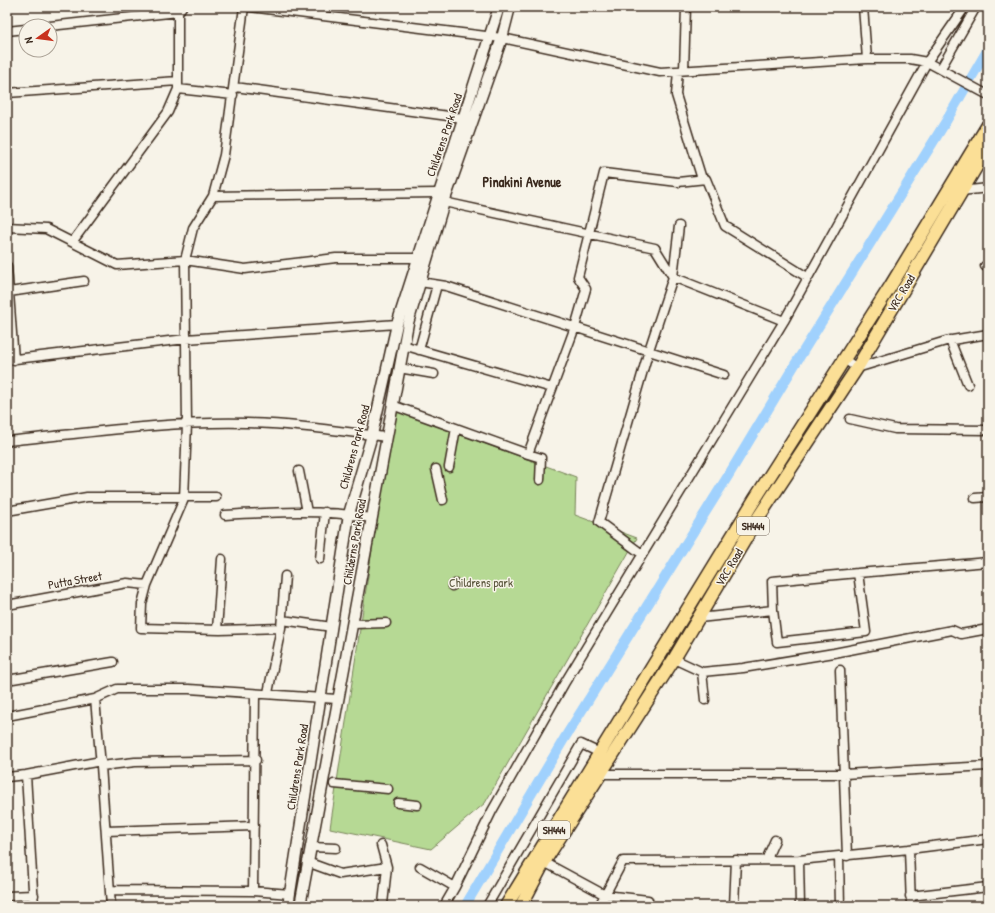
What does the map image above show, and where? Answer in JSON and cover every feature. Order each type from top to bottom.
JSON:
[{"type":"main road","name":"SH444","points":[[506,906],[547,843],[600,753],[988,126]]},
{"type":"main road","name":"VRC Road","points":[[521,906],[544,862],[674,659],[756,521],[856,368],[960,191],[988,147]]},
{"type":"street","points":[[244,7],[234,91],[224,155],[213,196],[193,228],[185,260],[188,424],[184,498],[147,585],[142,604],[141,628],[217,630],[281,624],[332,628]]},
{"type":"street","points":[[250,7],[502,38],[660,72],[866,59],[910,59],[927,62],[941,68],[987,94]]},
{"type":"street","name":"Childrens Park Road","points":[[450,186],[463,118],[491,37],[499,7]]},
{"type":"street","name":"Childrens Park Road","points":[[288,906],[349,514],[372,435],[397,324],[417,258],[438,193],[502,38],[510,7]]},
{"type":"street","points":[[686,7],[681,70],[676,95],[702,179]]},
{"type":"street","points":[[863,7],[866,59]]},
{"type":"street","points":[[444,906],[455,887],[492,811],[564,684],[784,321],[927,62],[965,7]]},
{"type":"street","points":[[941,68],[976,7]]},
{"type":"street","points":[[58,25],[180,10],[178,85],[168,112],[73,241]]},
{"type":"street","points":[[7,31],[18,30]]},
{"type":"street","points":[[7,94],[178,85],[463,118]]},
{"type":"street","points":[[528,454],[576,327],[586,289],[578,277],[604,172],[678,182],[706,179],[724,226],[807,277]]},
{"type":"street","name":"Childerns Park Road","points":[[300,906],[337,699],[353,624],[403,345],[420,282],[450,186]]},
{"type":"street","points":[[960,191],[988,188]]},
{"type":"street","points":[[213,196],[438,193]]},
{"type":"street","points":[[444,202],[655,248],[673,277],[784,321]]},
{"type":"street","points":[[642,554],[599,522],[649,350],[673,277],[679,226]]},
{"type":"street","points":[[7,227],[46,229],[73,241],[117,265],[185,260],[245,269],[336,258],[417,258]]},
{"type":"street","points":[[7,266],[10,360],[186,339],[397,324]]},
{"type":"street","points":[[9,292],[84,281]]},
{"type":"street","points":[[420,282],[446,286],[724,375]]},
{"type":"street","points":[[419,350],[437,284]]},
{"type":"street","points":[[844,359],[856,368],[950,340],[988,334]]},
{"type":"street","points":[[950,340],[968,385]]},
{"type":"street","points":[[403,345],[552,388]]},
{"type":"street","points":[[399,368],[434,374]]},
{"type":"street","points":[[392,405],[540,458],[540,480]]},
{"type":"street","points":[[850,419],[895,429],[988,430]]},
{"type":"street","points":[[7,441],[188,424],[247,423],[305,426],[386,436]]},
{"type":"street","points":[[449,467],[456,428]]},
{"type":"street","points":[[436,469],[443,500]]},
{"type":"street","points":[[299,471],[307,512]]},
{"type":"street","points":[[7,512],[87,498],[216,497]]},
{"type":"street","points":[[975,498],[988,497]]},
{"type":"street","points":[[320,560],[325,512]]},
{"type":"street","points":[[225,515],[325,512],[371,518]]},
{"type":"street","points":[[217,630],[222,559]]},
{"type":"street","points":[[858,574],[866,632],[777,642],[773,610],[772,581],[988,562]]},
{"type":"street","points":[[268,693],[281,624],[285,576]]},
{"type":"street","name":"Putta Street","points":[[7,605],[127,583],[147,585]]},
{"type":"street","points":[[698,618],[773,610]]},
{"type":"street","points":[[353,624],[386,623]]},
{"type":"street","points":[[674,659],[702,672],[743,668],[834,653],[952,630],[961,634],[988,629]]},
{"type":"street","points":[[7,680],[114,662]]},
{"type":"street","points":[[840,670],[844,774],[843,856],[840,906]]},
{"type":"street","points":[[702,672],[705,700]]},
{"type":"street","points":[[7,716],[94,699],[117,689],[189,689],[255,694],[268,693],[337,699]]},
{"type":"street","points":[[253,891],[256,760],[255,694]]},
{"type":"street","points":[[94,699],[101,764],[111,906]]},
{"type":"street","points":[[487,906],[581,744],[600,753]]},
{"type":"street","points":[[7,776],[26,775],[101,764],[256,760]]},
{"type":"street","points":[[599,774],[844,774],[988,766]]},
{"type":"street","points":[[26,775],[34,906]]},
{"type":"street","points":[[334,784],[388,789]]},
{"type":"street","points":[[398,803],[417,805]]},
{"type":"street","points":[[106,831],[254,826]]},
{"type":"street","points":[[600,906],[623,861],[799,860],[988,839]]},
{"type":"street","points":[[766,860],[776,840]]},
{"type":"street","points":[[381,845],[387,867],[383,904]]},
{"type":"street","points":[[310,847],[336,848]]},
{"type":"street","points":[[908,849],[911,906]]},
{"type":"street","points":[[734,906],[736,860]]},
{"type":"street","points":[[799,860],[800,906]]},
{"type":"street","points":[[307,862],[340,874],[387,867]]},
{"type":"street","points":[[544,862],[605,895],[648,900],[648,906]]},
{"type":"street","points":[[420,867],[455,887]]},
{"type":"street","points":[[910,896],[988,887]]},
{"type":"street","points":[[111,890],[253,891],[290,894]]},
{"type":"street","points":[[7,896],[34,895]]},
{"type":"green space","name":"Childrens park","points":[[393,410],[576,477],[575,515],[637,538],[485,803],[431,849],[330,828]]},
{"type":"waterway","points":[[465,906],[564,739],[945,123],[988,49]]},
{"type":"district","name":"Pinakini Avenue","points":[[522,181]]}]
